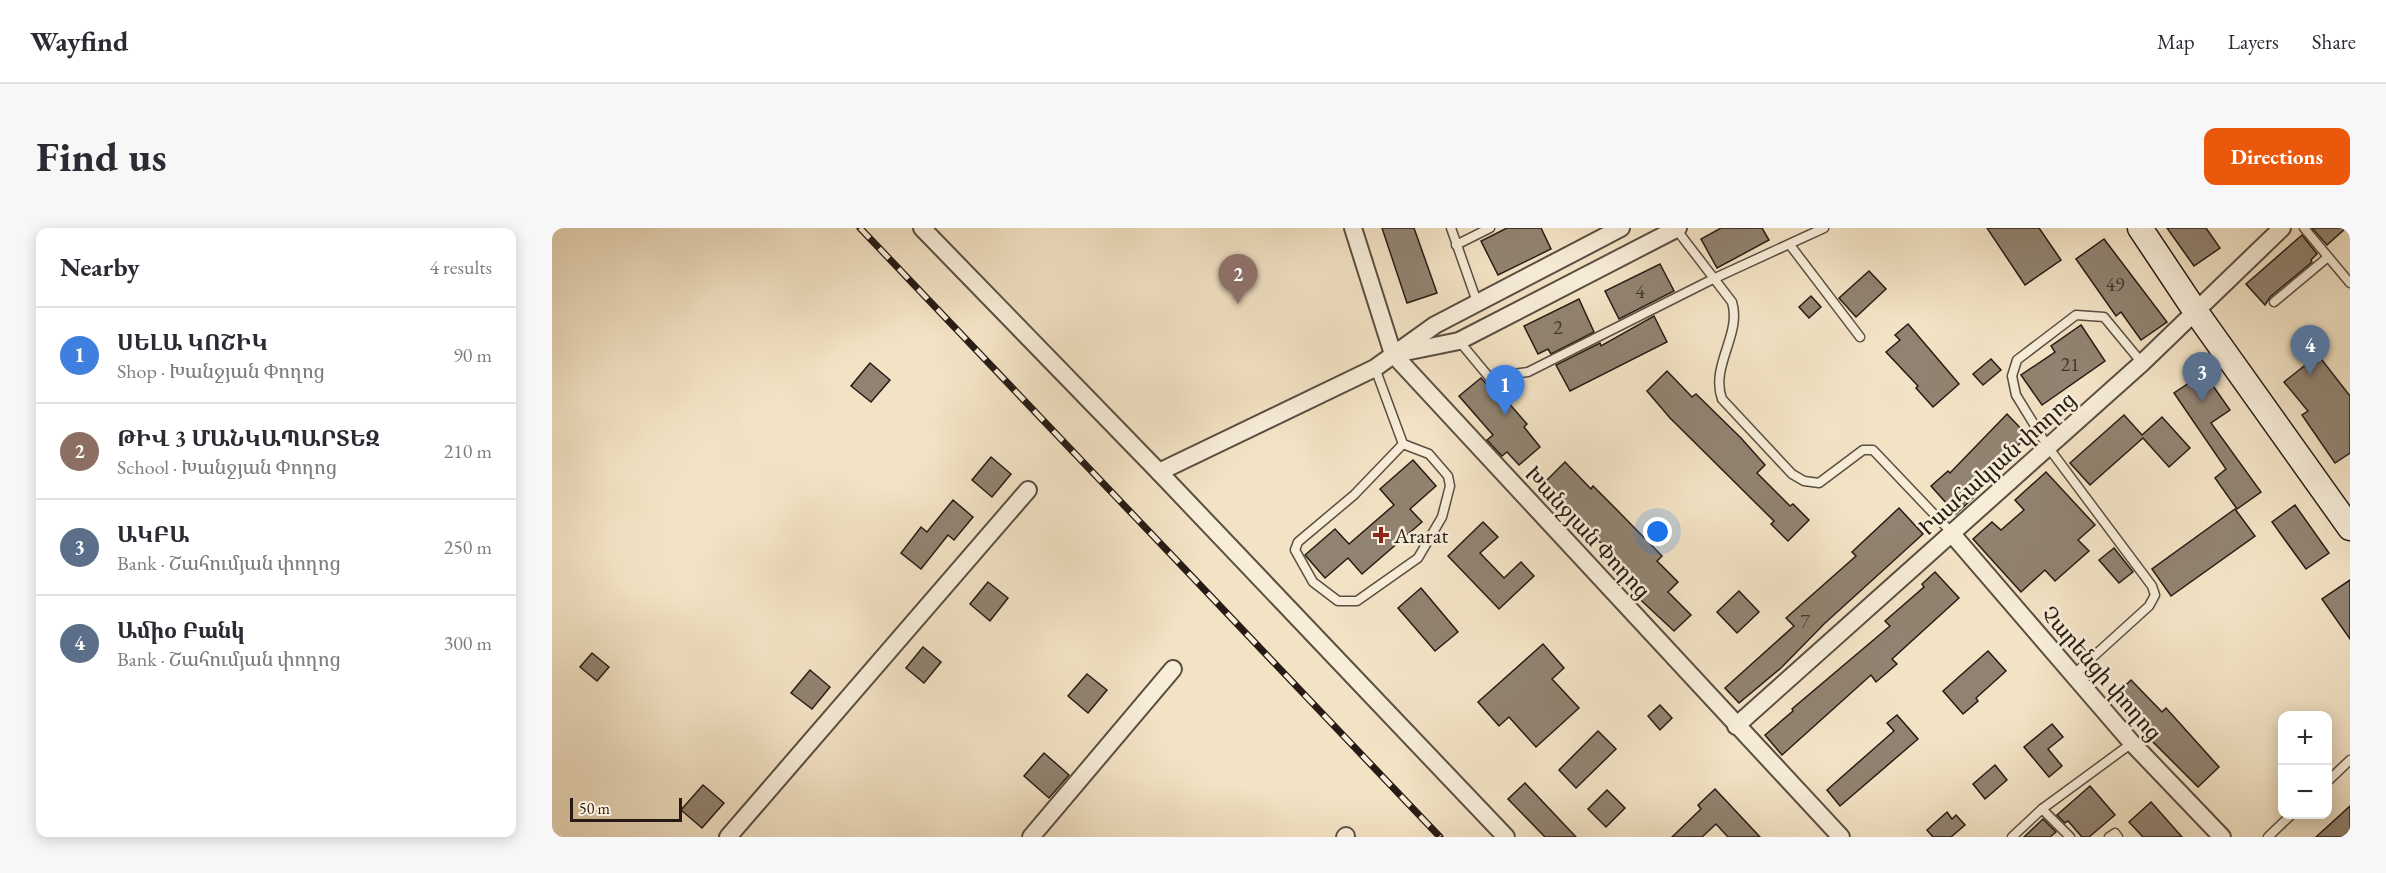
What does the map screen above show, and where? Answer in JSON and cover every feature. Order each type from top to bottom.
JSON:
[{"type":"main road","points":[[2140,228],[2196,312],[2350,528]]},
{"type":"street","points":[[922,228],[1159,472],[1506,837]]},
{"type":"street","name":"Խանջյան Փողոց","points":[[1353,228],[1393,354],[1841,837]]},
{"type":"street","points":[[1159,472],[1375,368],[1435,325],[1622,228]]},
{"type":"street","points":[[1393,354],[1459,341],[1677,228]]},
{"type":"street","name":"Իսահակյան փողոց","points":[[1736,726],[2142,363],[2282,228]]},
{"type":"street","points":[[728,837],[1028,489]]},
{"type":"street","name":"Չարենցի փողոց","points":[[1952,534],[2132,743],[2222,837]]},
{"type":"street","points":[[1031,837],[1173,669]]},
{"type":"lane","points":[[1451,228],[1477,302]]},
{"type":"lane","points":[[1456,245],[1490,228]]},
{"type":"lane","points":[[1677,228],[1732,302],[1735,312],[1718,387],[1722,399],[1792,474],[1804,481],[1819,483],[1863,450],[1873,450],[1952,534]]},
{"type":"lane","points":[[1459,341],[1489,377],[1528,372],[1713,279],[1824,228]]},
{"type":"lane","points":[[2304,228],[2350,283]]},
{"type":"lane","points":[[1790,245],[1860,337]]},
{"type":"lane","points":[[2274,302],[2328,257]]},
{"type":"lane","points":[[2073,675],[2150,606],[2155,595],[2152,586],[2049,447],[2016,395],[2012,376],[2017,360],[2076,315],[2084,314],[2104,316],[2142,363]]},
{"type":"lane","points":[[1375,368],[1403,444],[1429,454],[1448,476],[1450,492],[1442,517],[1418,558],[1357,601],[1338,602],[1313,582],[1297,558],[1295,550],[1298,542],[1354,495],[1403,444]]},
{"type":"lane","points":[[2012,837],[2042,809],[2132,743]]},
{"type":"lane","points":[[2332,777],[2350,760]]},
{"type":"lane","points":[[2042,809],[2070,837]]},
{"type":"lane","points":[[2268,837],[2287,819]]},
{"type":"lane","points":[[2109,837],[2115,833],[2118,837]]},
{"type":"building","points":[[1382,228],[1414,228],[1437,293],[1407,303]]},
{"type":"building","points":[[1507,228],[1541,228],[1551,249],[1498,275],[1481,241]]},
{"type":"building","points":[[1721,228],[1762,228],[1769,240],[1717,268],[1701,239]]},
{"type":"building","points":[[1987,228],[2039,228],[2061,260],[2025,285]]},
{"type":"building","points":[[2167,228],[2206,228],[2220,248],[2194,266]]},
{"type":"building","points":[[2312,228],[2346,228],[2327,245]]},
{"type":"building","points":[[2302,235],[2317,254],[2311,260],[2312,262],[2270,297],[2265,305],[2246,284]]},
{"type":"building","points":[[2104,239],[2167,322],[2141,340],[2121,312],[2116,316],[2076,259]]},
{"type":"building","points":[[1660,264],[1674,291],[1619,319],[1605,291]]},
{"type":"building","points":[[1869,271],[1886,289],[1856,317],[1839,298]]},
{"type":"building","points":[[1811,296],[1821,307],[1809,318],[1799,307]]},
{"type":"building","points":[[1579,299],[1594,332],[1551,354],[1548,349],[1538,354],[1524,326]]},
{"type":"building","points":[[1654,316],[1667,342],[1570,391],[1556,365],[1600,343],[1601,346]]},
{"type":"building","points":[[1908,324],[1959,384],[1933,407],[1916,388],[1918,386],[1886,352],[1900,340],[1895,335]]},
{"type":"building","points":[[2081,325],[2105,361],[2042,405],[2021,375],[2055,352],[2051,346]]},
{"type":"building","points":[[2318,355],[2350,396],[2350,453],[2335,463],[2302,415],[2308,411],[2284,382]]},
{"type":"building","points":[[1991,359],[2001,370],[1983,385],[1973,374]]},
{"type":"building","points":[[870,363],[890,380],[871,402],[851,386]]},
{"type":"building","points":[[1667,371],[1692,397],[1696,394],[1741,438],[1765,465],[1757,473],[1790,506],[1793,504],[1809,520],[1788,541],[1771,524],[1774,521],[1670,418],[1647,391]]},
{"type":"building","points":[[2204,373],[2230,410],[2211,423],[2261,492],[2237,509],[2215,478],[2226,469],[2174,393]]},
{"type":"building","points":[[1481,378],[1497,396],[1500,393],[1527,424],[1524,427],[1540,447],[1519,465],[1507,452],[1502,456],[1487,440],[1493,435],[1459,396]]},
{"type":"building","points":[[2007,414],[2028,436],[1968,492],[1973,498],[1956,514],[1931,486],[1948,471],[1950,473]]},
{"type":"building","points":[[2124,415],[2142,435],[2162,417],[2190,448],[2169,467],[2143,438],[2090,485],[2070,463]]},
{"type":"building","points":[[991,457],[1011,474],[992,497],[972,480]]},
{"type":"building","points":[[1413,460],[1436,486],[1410,509],[1422,522],[1362,574],[1348,558],[1325,578],[1305,555],[1335,529],[1349,544],[1394,505],[1380,489]]},
{"type":"building","points":[[1565,462],[1591,489],[1593,486],[1662,556],[1657,561],[1678,582],[1668,592],[1691,615],[1674,631],[1631,591],[1635,586],[1611,562],[1615,558],[1544,483]]},
{"type":"building","points":[[2046,472],[2095,525],[2078,540],[2089,551],[2055,581],[2045,570],[2021,592],[1973,539],[1992,522],[2001,530],[2024,510],[2015,500]]},
{"type":"building","points":[[953,500],[973,517],[954,540],[948,535],[921,569],[901,553],[921,527],[927,532]]},
{"type":"building","points":[[2295,505],[2329,553],[2306,569],[2272,522]]},
{"type":"building","points":[[1899,508],[1923,534],[1824,624],[1781,668],[1739,703],[1725,688],[1794,626],[1786,618],[1856,556],[1852,552]]},
{"type":"building","points":[[2235,509],[2255,536],[2171,596],[2152,569]]},
{"type":"building","points":[[1483,522],[1498,537],[1480,553],[1504,578],[1521,562],[1534,576],[1499,609],[1448,556]]},
{"type":"building","points":[[2114,548],[2133,572],[2119,583],[2099,560]]},
{"type":"building","points":[[1935,572],[1959,598],[1892,659],[1897,664],[1876,682],[1871,675],[1782,755],[1765,735],[1793,711],[1792,709],[1890,626],[1885,621],[1924,587],[1922,584]]},
{"type":"building","points":[[2350,580],[2350,639],[2322,599]]},
{"type":"building","points":[[988,582],[1008,598],[990,621],[970,604]]},
{"type":"building","points":[[1421,588],[1458,632],[1435,651],[1398,608]]},
{"type":"building","points":[[1739,591],[1759,612],[1737,633],[1717,612]]},
{"type":"building","points":[[1543,644],[1564,668],[1552,679],[1579,708],[1536,747],[1509,717],[1499,726],[1478,702]]},
{"type":"building","points":[[923,647],[941,662],[924,683],[906,668]]},
{"type":"building","points":[[1988,651],[2006,671],[1976,698],[1978,701],[1963,714],[1943,691]]},
{"type":"building","points":[[592,653],[609,667],[597,681],[580,667]]},
{"type":"building","points":[[810,670],[830,687],[812,709],[791,693]]},
{"type":"building","points":[[1087,674],[1107,690],[1088,713],[1068,696]]},
{"type":"building","points":[[2131,680],[2162,712],[2166,708],[2219,767],[2198,787],[2142,731],[2146,728],[2115,695]]},
{"type":"building","points":[[1660,705],[1672,718],[1660,730],[1648,716]]},
{"type":"building","points":[[1897,715],[1918,739],[1840,806],[1827,790],[1894,731],[1887,723]]},
{"type":"building","points":[[2052,724],[2063,737],[2048,749],[2062,766],[2049,777],[2024,747]]},
{"type":"building","points":[[1598,731],[1616,749],[1576,788],[1559,770]]},
{"type":"building","points":[[1044,753],[1069,775],[1049,798],[1024,776]]},
{"type":"building","points":[[1995,765],[2007,780],[1985,799],[1973,784]]},
{"type":"building","points":[[1525,783],[1576,837],[1545,837],[1508,799]]},
{"type":"building","points":[[703,785],[724,803],[702,828],[681,810]]},
{"type":"building","points":[[2090,786],[2115,815],[2089,837],[2082,837],[2068,821],[2065,823],[2057,815]]},
{"type":"building","points":[[1715,789],[1760,837],[1728,837],[1716,824],[1702,837],[1672,837],[1701,809],[1698,805]]},
{"type":"building","points":[[1607,790],[1625,808],[1606,827],[1588,809]]},
{"type":"building","points":[[2151,802],[2182,837],[2143,837],[2129,822]]},
{"type":"building","points":[[2350,806],[2350,837],[2316,837]]},
{"type":"building","points":[[1947,812],[1952,819],[1956,815],[1965,825],[1951,837],[1933,837],[1927,830]]},
{"type":"building","points":[[2043,819],[2056,832],[2050,837],[2024,837]]},
{"type":"railway","points":[[860,228],[1440,837]]},
{"type":"place","name":"ԹԻՎ 3 ՄԱՆԿԱՊԱՐՏԵԶ","points":[[1238,304]]},
{"type":"place","name":"Ամիօ Բանկ","points":[[2310,375]]},
{"type":"place","name":"ԱԿԲԱ","points":[[2202,402]]},
{"type":"place","name":"ՍԵԼԱ ԿՈՇԻԿ","points":[[1505,415]]},
{"type":"place","name":"Ararat","points":[[1381,535]]}]
